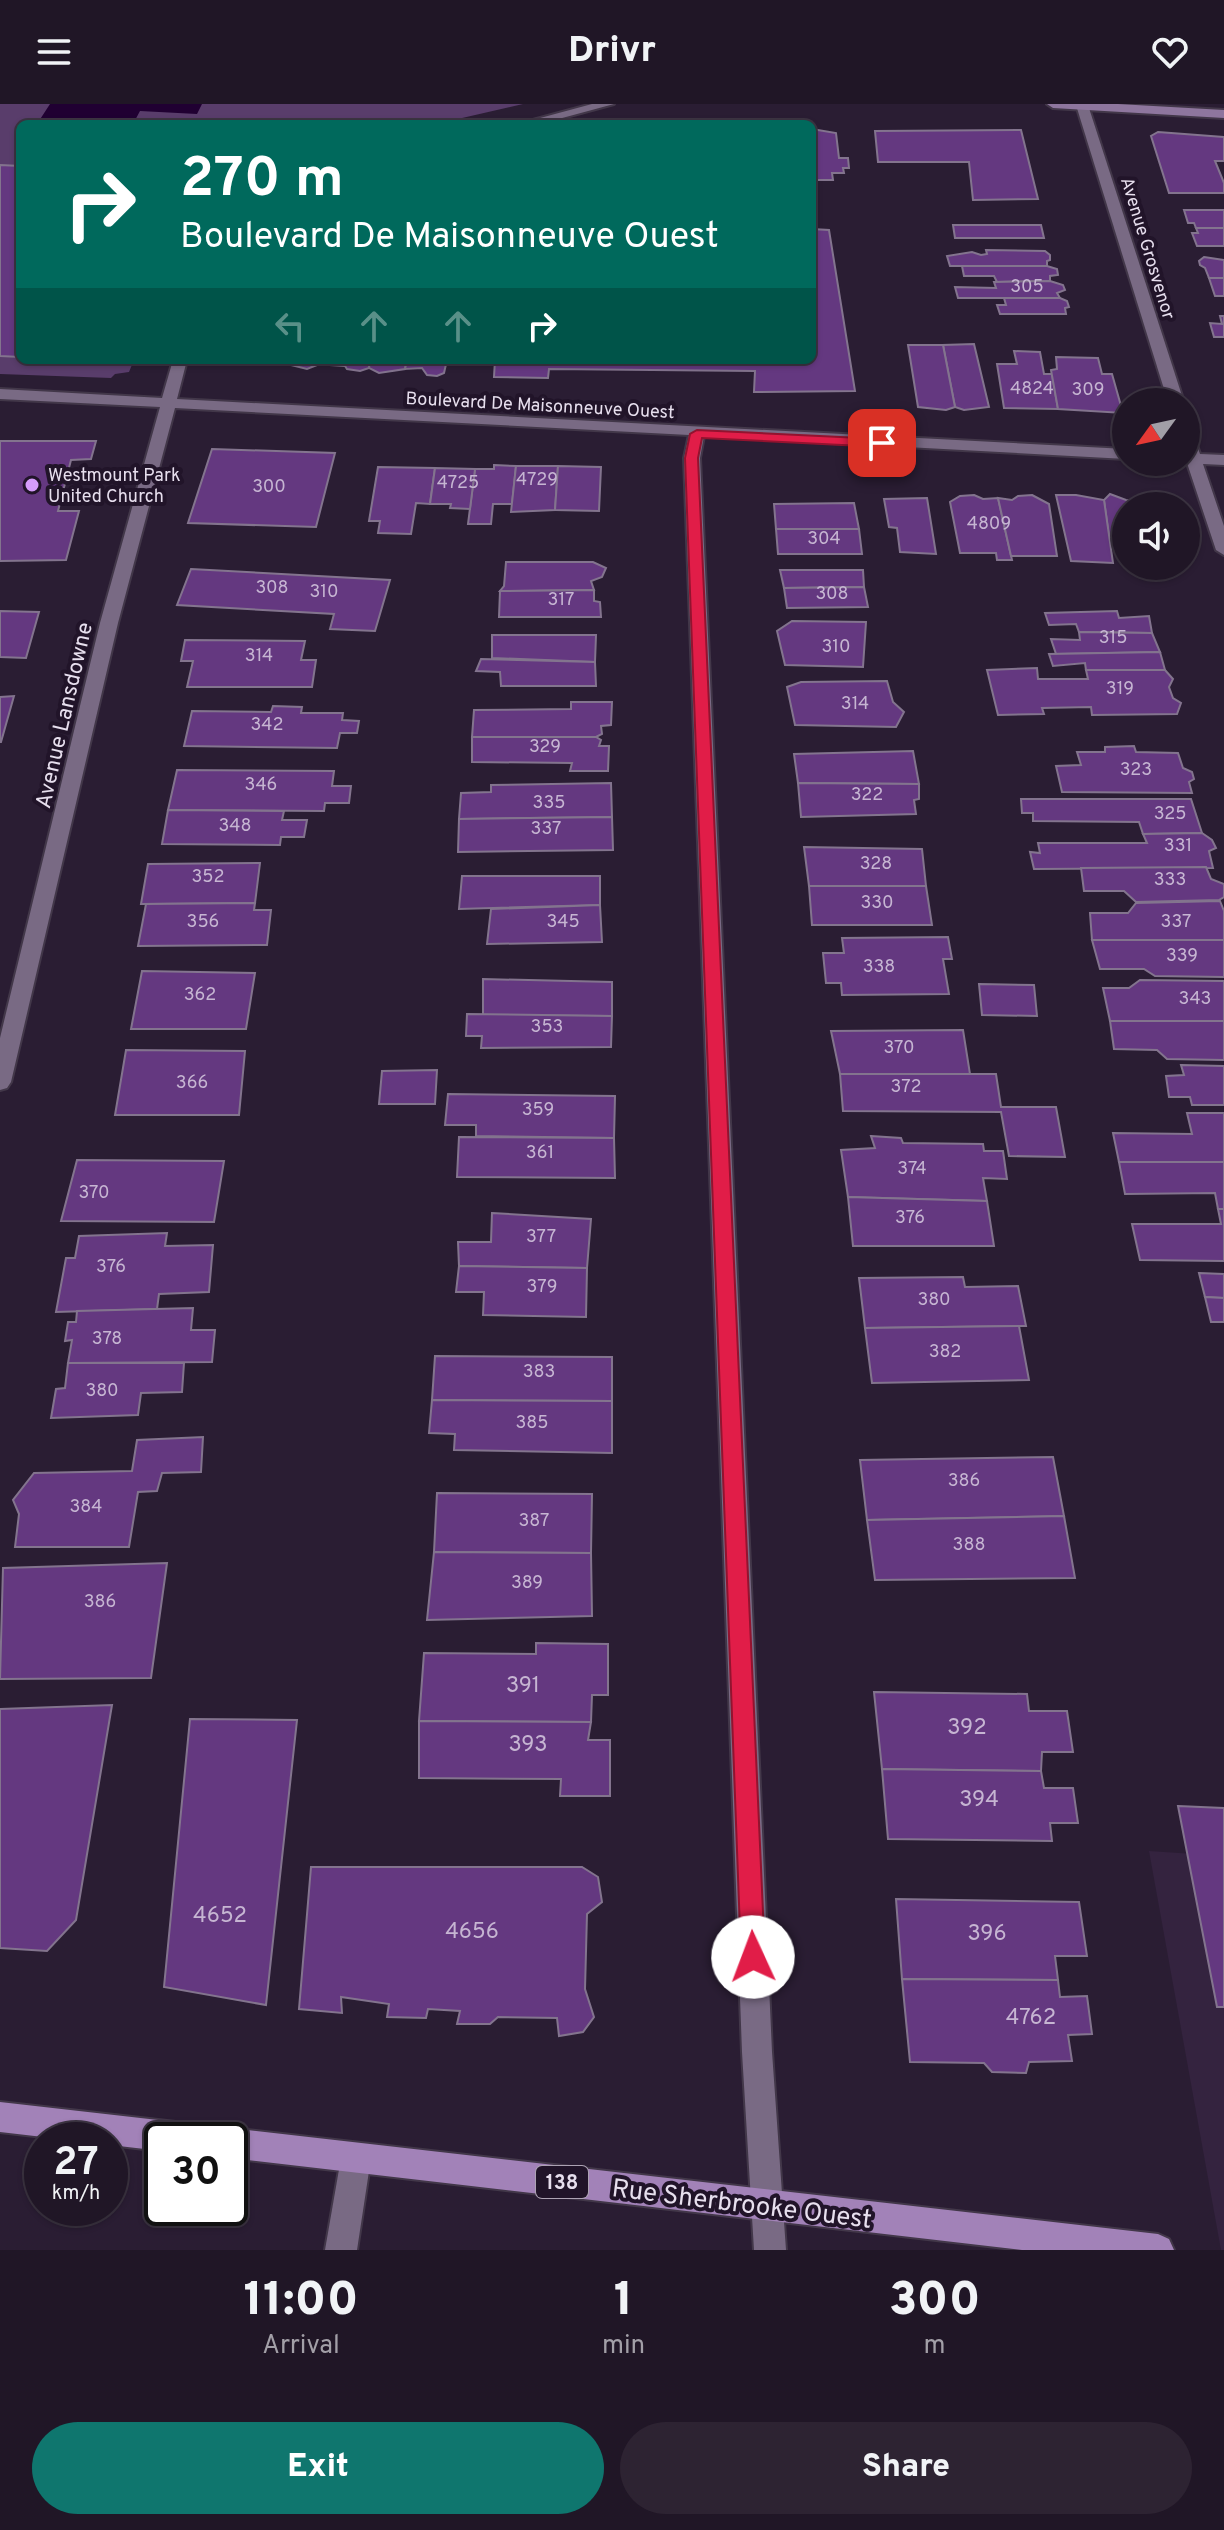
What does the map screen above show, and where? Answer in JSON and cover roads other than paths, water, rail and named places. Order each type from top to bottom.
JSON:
[{"type":"main road","points":[[1053,104],[1224,114]]},
{"type":"main road","points":[[0,2117],[144,2133]]},
{"type":"main road","name":"Rue Sherbrooke Ouest","points":[[248,2145],[1158,2250]]},
{"type":"street","points":[[541,120],[608,104]]},
{"type":"street","name":"Avenue Grosvenor","points":[[1082,105],[1172,388]]},
{"type":"street","name":"Avenue Lansdowne","points":[[0,1082],[109,623],[179,364]]},
{"type":"street","name":"Boulevard De Maisonneuve Ouest","points":[[0,394],[697,434],[1112,453]]},
{"type":"street","points":[[697,434],[692,458],[701,721],[757,2036],[770,2250]]},
{"type":"street","points":[[1200,459],[1224,460]]},
{"type":"street","points":[[1197,476],[1224,550]]},
{"type":"street","points":[[341,2250],[356,2158]]},
{"type":"place","name":"Westmount Park United Church","points":[[32,485]]}]
